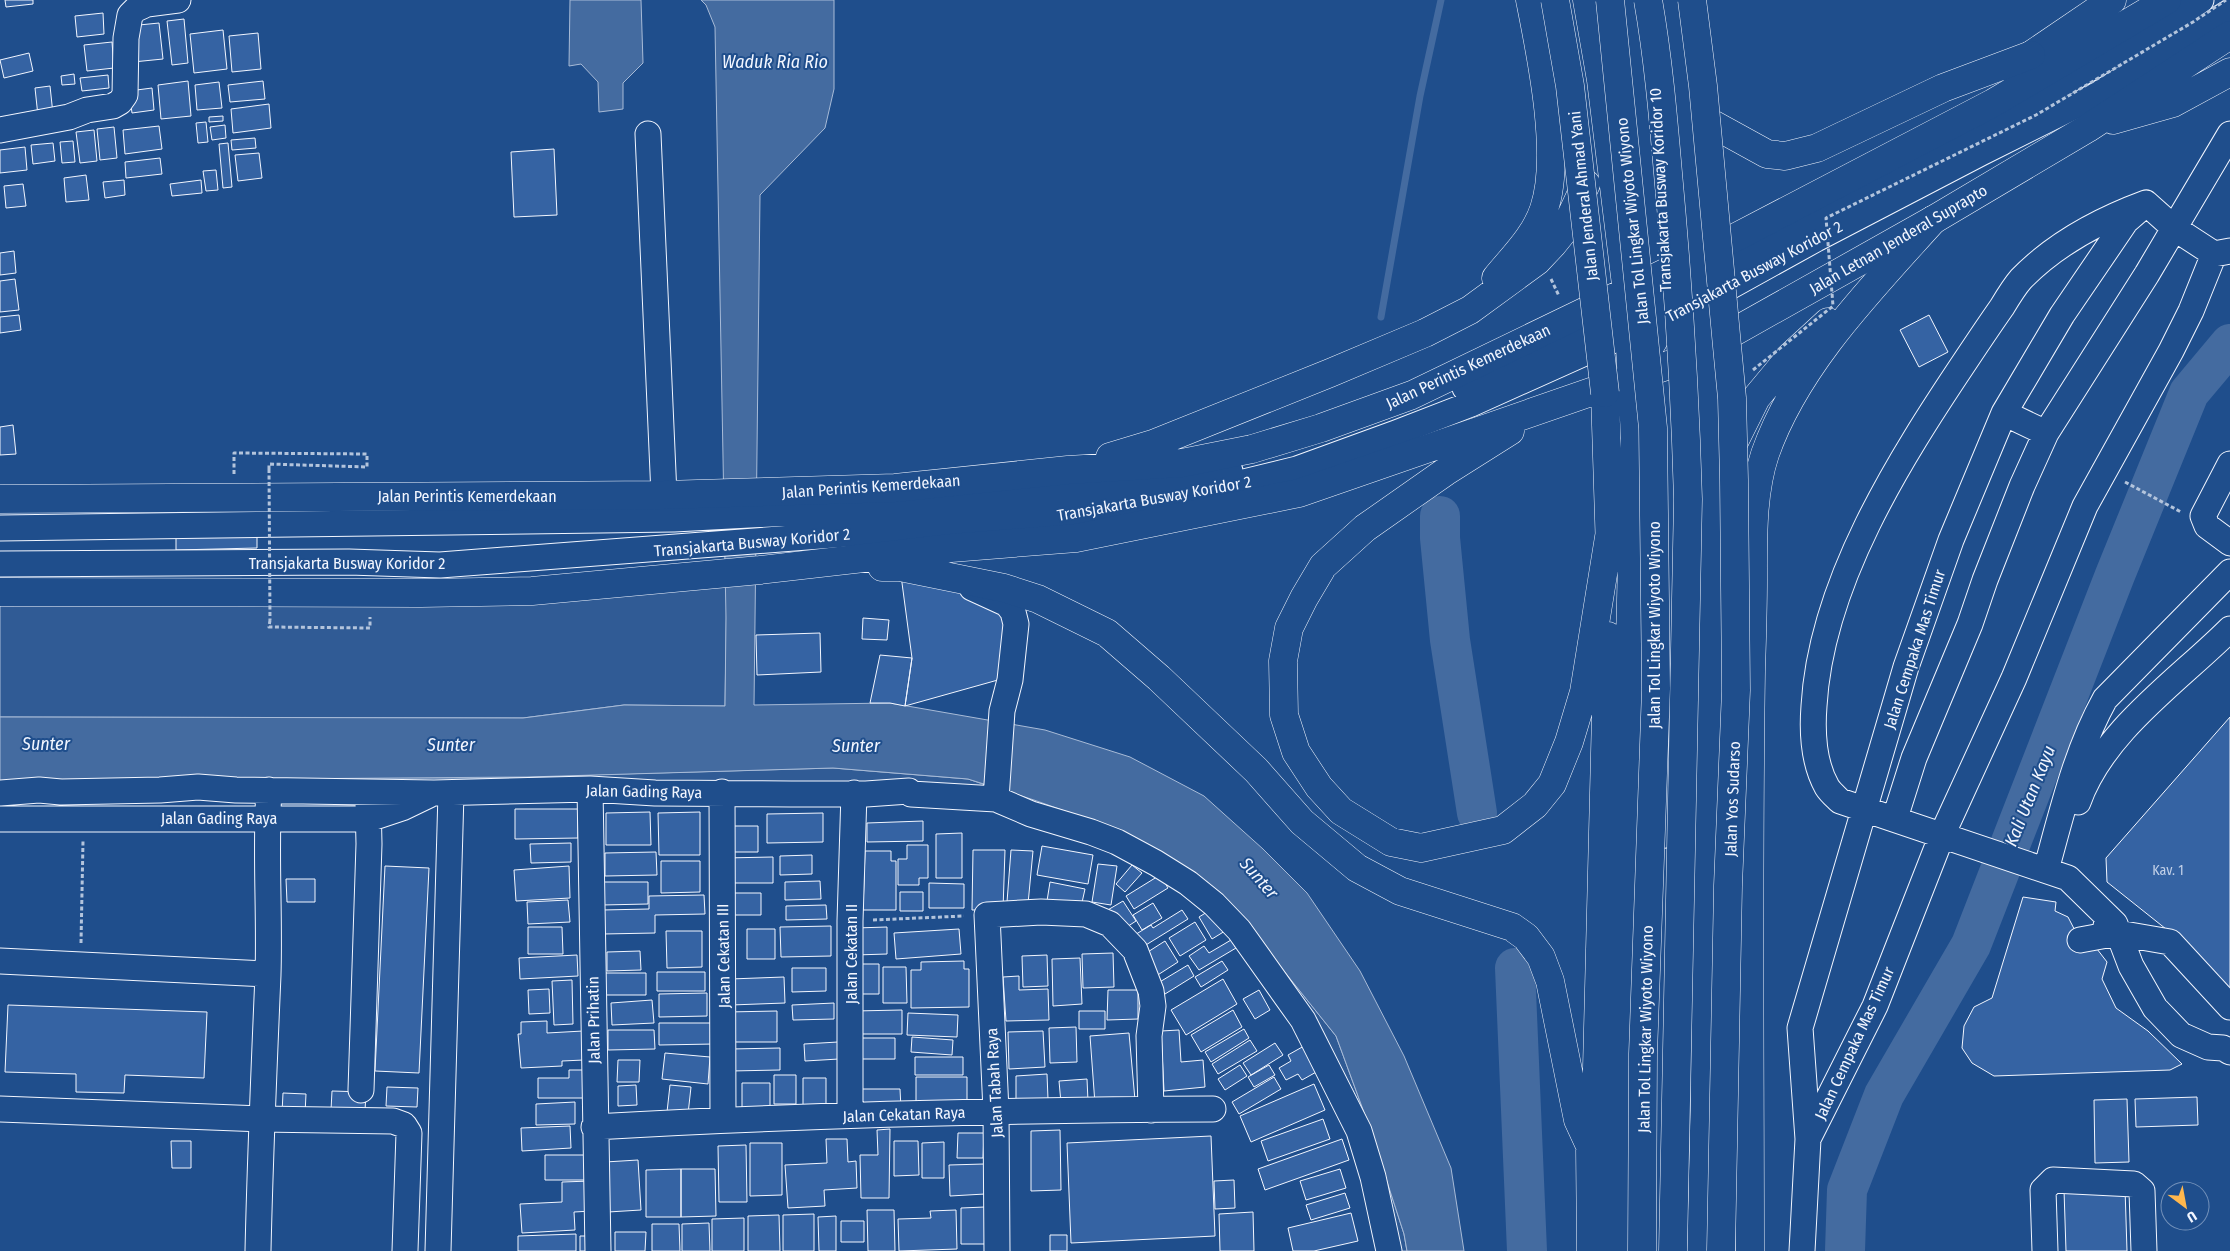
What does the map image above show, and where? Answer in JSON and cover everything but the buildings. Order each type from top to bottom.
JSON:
[{"type":"main road","points":[[1470,310],[1530,238],[1543,211],[1549,190],[1550,129],[1530,0]]},
{"type":"main road","name":"Jalan Jenderal Ahmad Yani","points":[[1555,0],[1570,86],[1605,393],[1610,531]]},
{"type":"main road","name":"Jalan Jenderal Ahmad Yani","points":[[1587,0],[1601,80],[1606,128],[1659,313],[1717,347]]},
{"type":"main road","name":"Jalan Tol Lingkar Wiyoto Wiyono","points":[[1610,0],[1653,428],[1656,689],[1643,1054],[1649,1250]]},
{"type":"main road","points":[[1993,104],[2006,82],[2032,54],[2112,0]]},
{"type":"main road","points":[[1649,1250],[1635,438],[1659,313],[1993,104],[2167,0]]},
{"type":"main road","points":[[1668,1],[1703,86],[1717,347]]},
{"type":"main road","name":"Jalan Jenderal Ahmad Yani","points":[[1659,313],[1686,109],[1668,1]]},
{"type":"main road","name":"Jalan Tol Lingkar Wiyoto Wiyono","points":[[1649,1250],[1688,499],[1686,409],[1674,235],[1657,47],[1668,1]]},
{"type":"main road","name":"Jalan Letnan Jenderal Suprapto","points":[[1717,347],[2088,128],[2230,35]]},
{"type":"main road","points":[[1686,109],[1767,154],[1785,156],[1817,148],[1943,88],[2032,54]]},
{"type":"main road","name":"Jalan Letnan Jenderal Suprapto","points":[[2088,128],[2173,103],[2230,72]]},
{"type":"main road","points":[[1068,470],[1153,444],[1425,333],[1470,310],[1537,261],[1565,229],[1582,196],[1606,128]]},
{"type":"main road","points":[[1750,1251],[1748,835],[1753,539],[1757,484],[1765,453],[1796,390],[1838,329],[1933,220]]},
{"type":"main road","points":[[1712,487],[1756,398],[1772,377],[1812,336],[1874,286]]},
{"type":"main road","points":[[1659,313],[1717,347]]},
{"type":"main road","name":"Jalan Perintis Kemerdekaan","points":[[0,499],[664,495],[723,505],[769,503],[1068,470],[1189,462],[1252,449],[1321,428],[1393,430],[1441,444],[1552,405],[1659,313]]},
{"type":"main road","name":"Jalan Perintis Kemerdekaan","points":[[0,592],[478,593],[551,589],[760,570],[951,548],[1076,538],[1299,493],[1393,430],[1421,408],[1569,319],[1659,313],[1717,347]]},
{"type":"main road","name":"Jalan Yos Sudarso","points":[[1701,1251],[1705,1091],[1712,487],[1717,347]]},
{"type":"main road","name":"Jalan Yos Sudarso","points":[[1717,347],[1732,398],[1736,690],[1728,886],[1722,1251]]},
{"type":"main road","points":[[1552,405],[1445,472],[1365,528],[1323,566],[1304,598],[1290,628],[1283,661],[1284,715],[1296,752],[1319,787],[1342,811],[1391,842],[1420,848],[1502,830],[1535,805],[1552,784],[1569,742],[1584,692],[1610,531]]},
{"type":"main road","points":[[1591,1251],[1590,1146],[1596,1107],[1610,531]]},
{"type":"main road","points":[[820,564],[900,567],[1004,588],[1038,599],[1108,633],[1159,678],[1256,770],[1302,822],[1357,868],[1385,885],[1425,900],[1451,906],[1512,927],[1526,937],[1541,957],[1550,981],[1578,1120],[1590,1146]]},
{"type":"street","points":[[0,130],[69,117],[87,110],[113,106],[120,102],[125,95],[127,74],[126,38],[130,15],[136,9],[147,4],[178,0]]},
{"type":"street","name":"Transjakarta Busway Koridor 10","points":[[1619,0],[1635,153],[1659,313],[1676,501],[1662,1073],[1649,1250]]},
{"type":"street","name":"Transjakarta Busway Koridor 2","points":[[1659,313],[1800,222],[1982,130],[2159,29],[2201,0]]},
{"type":"street","name":"Transjakarta Busway Koridor 10","points":[[1659,313],[1661,156],[1650,26],[1668,1]]},
{"type":"street","name":"Transjakarta Busway Koridor 2","points":[[1421,408],[1471,404],[1659,313],[2095,96],[2230,12]]},
{"type":"street","points":[[648,134],[664,495]]},
{"type":"street","points":[[1894,818],[1914,758],[1970,624],[2022,486],[2046,433],[2174,228],[2230,134]]},
{"type":"street","points":[[2222,253],[2174,228],[2146,203],[2115,214],[2083,231],[2047,254],[2020,280],[1929,416],[1902,460],[1866,528],[1828,626],[1816,678],[1813,726],[1820,768],[1828,788],[1840,801],[2068,878],[2115,924],[2122,947],[2131,966],[2155,1008],[2181,1034],[2208,1047],[2228,1047]]},
{"type":"street","name":"Jalan Cempaka Mas Timur","points":[[1802,1251],[1808,1139],[1800,1028],[1909,658],[1951,540],[2004,413],[2062,315],[2126,221],[2146,203]]},
{"type":"street","name":"Jalan Cempaka Mas Timur","points":[[1808,1139],[1875,1006],[1942,835],[2014,678],[2084,506],[2171,351],[2222,253]]},
{"type":"street","points":[[2004,413],[2046,433]]},
{"type":"street","name":"Transjakarta Busway Koridor 2","points":[[769,503],[964,504],[1235,470],[1393,430]]},
{"type":"street","name":"Transjakarta Busway Koridor 2","points":[[0,564],[349,562],[440,565],[1029,520],[1211,490],[1297,469],[1393,430]]},
{"type":"street","points":[[2230,464],[2203,516],[2207,526],[2230,543]]},
{"type":"street","name":"Transjakarta Busway Koridor 2","points":[[0,528],[674,519],[723,505]]},
{"type":"street","points":[[2050,871],[2078,782],[2094,718],[2105,699],[2230,572]]},
{"type":"street","points":[[947,577],[1007,604],[1013,612],[1016,624],[1010,680],[1001,715],[996,795]]},
{"type":"street","points":[[2078,782],[2116,738],[2157,696],[2230,629]]},
{"type":"street","name":"Jalan Gading Raya","points":[[0,793],[39,790],[81,792],[160,790],[198,787],[443,793],[590,789],[654,793],[854,793],[909,791],[911,794],[996,795],[1031,814],[1117,842],[1156,863],[1188,883],[1214,904],[1239,930],[1303,1020],[1358,1131],[1372,1177],[1389,1251]]},
{"type":"street","name":"Jalan Prihatin","points":[[590,789],[594,1128],[598,1251]]},
{"type":"street","points":[[258,1251],[260,1119],[268,974],[269,790]]},
{"type":"street","points":[[361,1090],[369,819],[368,791]]},
{"type":"street","name":"Jalan Cekatan III","points":[[722,792],[723,1119]]},
{"type":"street","points":[[438,1251],[443,793]]},
{"type":"street","name":"Jalan Gading Raya","points":[[0,819],[369,819],[443,793]]},
{"type":"street","name":"Jalan Cekatan II","points":[[850,1115],[850,921],[854,793]]},
{"type":"street","points":[[987,915],[1041,912],[1086,914],[1110,924],[1135,950],[1151,991],[1153,1006],[1149,1036],[1151,1110]]},
{"type":"street","name":"Jalan Tabah Raya","points":[[987,915],[996,1111],[997,1251]]},
{"type":"street","points":[[2080,940],[2118,933],[2170,942],[2230,1007]]},
{"type":"street","points":[[0,961],[268,974]]},
{"type":"street","points":[[0,1109],[260,1119],[393,1121],[404,1125],[409,1133],[405,1251]]},
{"type":"street","name":"Jalan Cekatan Raya","points":[[594,1128],[723,1119],[850,1115],[996,1111],[1213,1109]]},
{"type":"street","points":[[2045,1251],[2043,1190],[2053,1180],[2134,1184],[2142,1191],[2144,1251]]},
{"type":"path","points":[[1751,371],[1834,306],[1826,218],[2036,115],[2193,22],[2226,0]]},
{"type":"path","points":[[1537,261],[1551,278],[1569,319]]},
{"type":"path","points":[[234,497],[234,453],[367,454],[367,466],[269,464],[270,627]]},
{"type":"path","points":[[2121,480],[2178,511]]},
{"type":"path","points":[[80,964],[83,818]]},
{"type":"path","points":[[867,920],[987,915]]},
{"type":"shaded area","points":[[727,573],[725,706],[624,705],[523,718],[0,717],[0,595]]},
{"type":"shaded area","points":[[833,768],[968,779],[1121,831],[1203,879],[1271,955],[1336,1036],[1369,1126],[1404,1234],[1407,1251],[1389,1251],[1373,1177],[1359,1131],[1303,1020],[1239,930],[1188,883],[1156,863],[1117,842],[1031,814],[996,799],[911,794],[791,794],[590,789],[434,793],[236,790],[0,791],[0,787],[207,778],[479,778]]},
{"type":"water","points":[[570,0],[641,0],[643,63],[623,83],[623,109],[599,112],[598,82],[581,64],[569,66]]},
{"type":"water","points":[[701,0],[834,0],[834,89],[825,128],[760,195],[754,705],[890,703],[1045,730],[1130,757],[1204,796],[1263,849],[1307,893],[1360,971],[1404,1056],[1451,1168],[1464,1251],[1407,1251],[1404,1234],[1369,1126],[1336,1036],[1271,955],[1121,831],[968,779],[833,768],[527,777],[266,779],[0,787],[0,717],[523,718],[624,705],[725,706],[726,618],[715,27],[706,5]]},
{"type":"waterway","points":[[1381,317],[1420,96],[1441,0]]},
{"type":"waterway","name":"Kali Utan Kayu","points":[[1845,1251],[1847,1190],[1884,1095],[1971,945],[2115,575],[2189,393],[2230,344]]},
{"type":"waterway","points":[[1440,516],[1440,538],[1450,640],[1477,813]]},
{"type":"waterway","points":[[1515,968],[1527,1251]]},
{"type":"water label","name":"Waduk Ria Rio","points":[[775,62]]},
{"type":"water label","name":"Sunter","points":[[46,744]]},
{"type":"water label","name":"Sunter","points":[[451,745]]},
{"type":"water label","name":"Sunter","points":[[856,746]]},
{"type":"water label","name":"Sunter","points":[[1259,878]]}]
